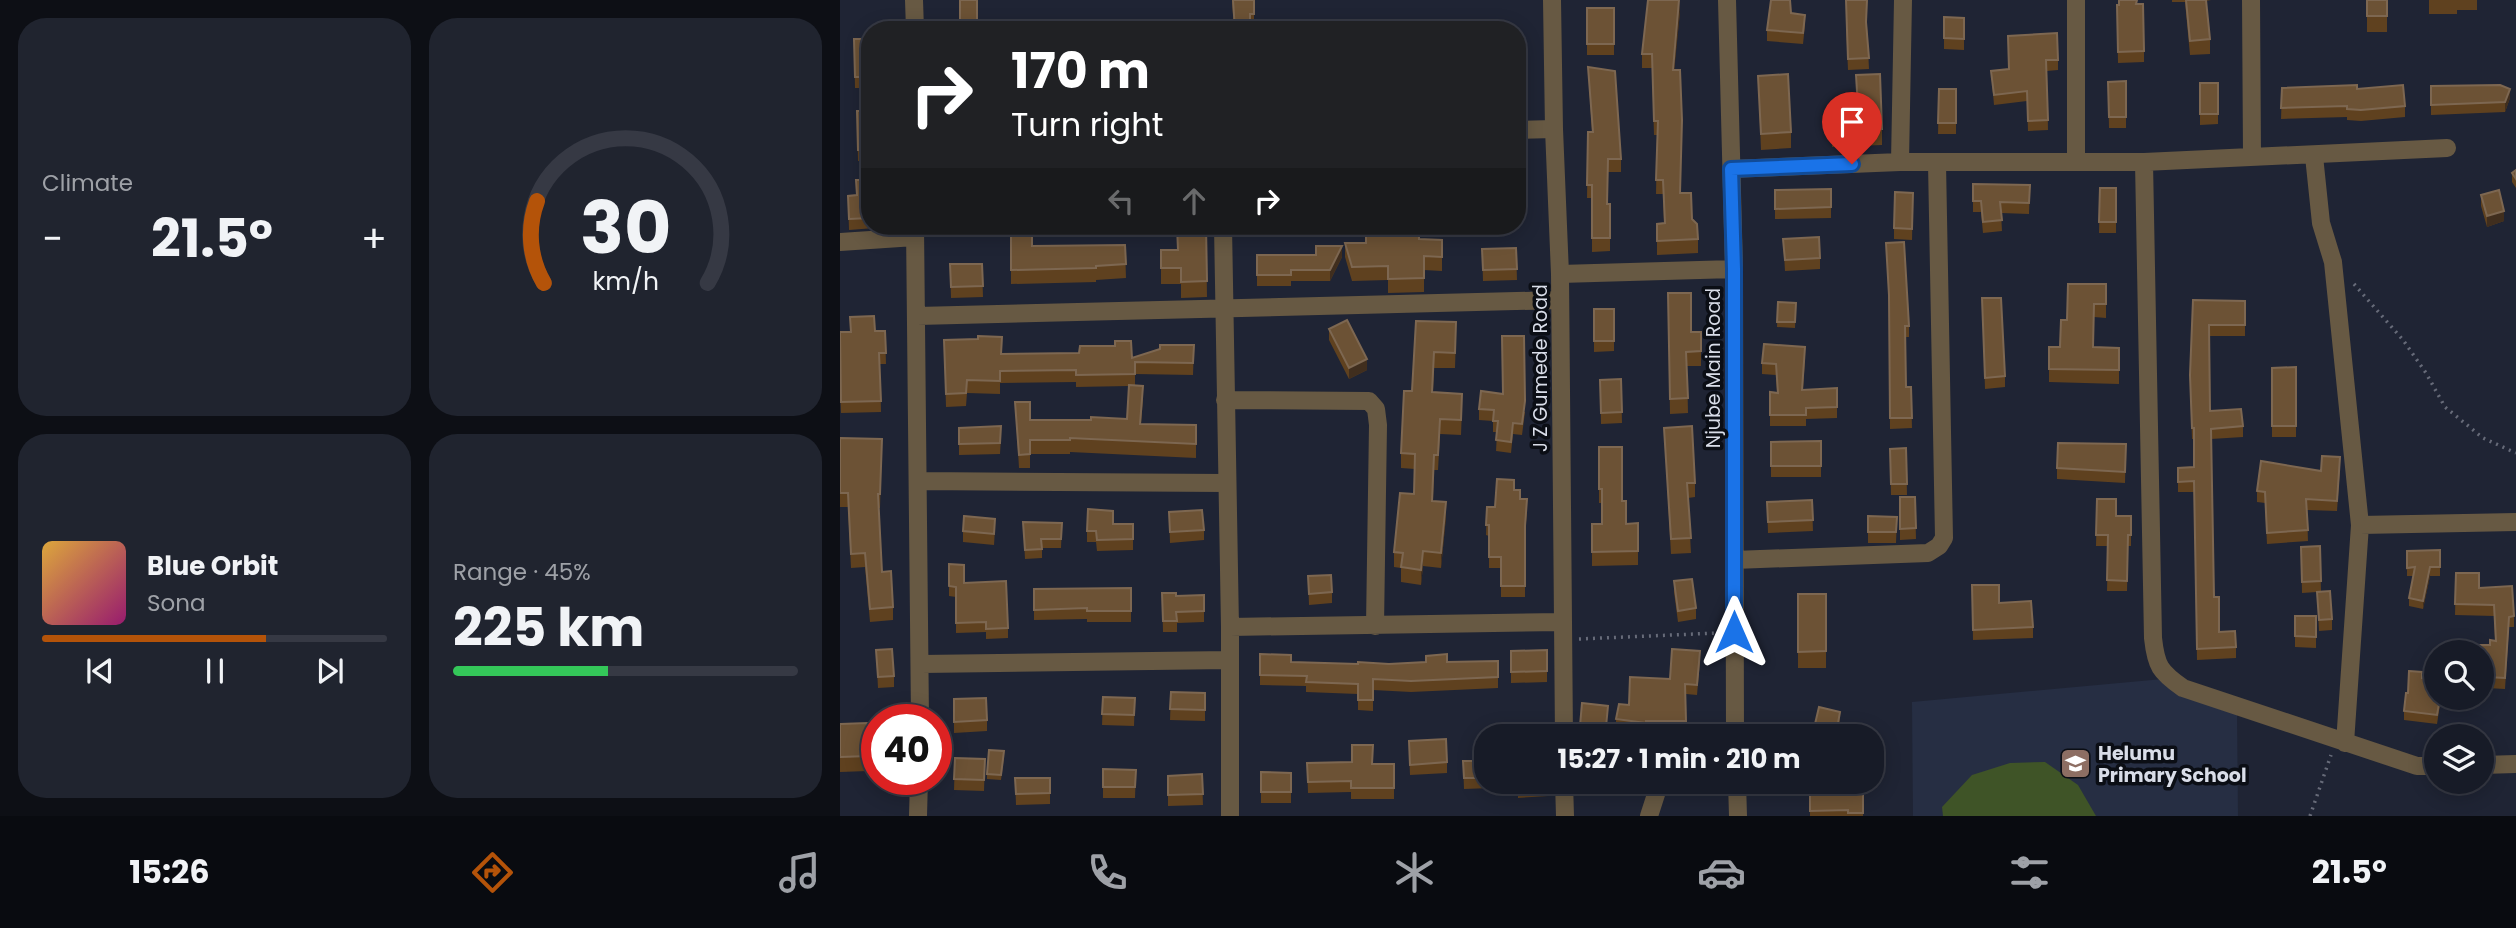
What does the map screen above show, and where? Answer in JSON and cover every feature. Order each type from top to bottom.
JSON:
[{"type":"street","points":[[914,0],[915,21]]},
{"type":"street","name":"J Z Gumede Road","points":[[1552,0],[1560,274],[1564,724]]},
{"type":"street","name":"Njube Main Road","points":[[1727,0],[1734,269],[1735,724]]},
{"type":"street","points":[[1900,162],[1903,0]]},
{"type":"street","points":[[2076,0],[2076,162]]},
{"type":"street","points":[[2251,0],[2252,156]]},
{"type":"street","points":[[1526,130],[1554,129]]},
{"type":"street","points":[[1731,169],[1900,162],[2144,162],[2447,148]]},
{"type":"street","points":[[2314,156],[2321,223],[2333,262],[2360,525],[2341,742]]},
{"type":"street","points":[[2144,162],[2153,639],[2158,667],[2183,688],[2341,742],[2424,766]]},
{"type":"street","points":[[1734,560],[1928,553],[1939,547],[1944,538],[1937,163]]},
{"type":"street","points":[[840,242],[888,235]]},
{"type":"street","points":[[915,235],[920,704]]},
{"type":"street","points":[[1223,235],[1225,483],[1230,626],[1230,816]]},
{"type":"street","points":[[1560,274],[1734,269]]},
{"type":"street","points":[[917,316],[1560,300]]},
{"type":"street","points":[[1225,400],[1369,401],[1376,410],[1375,626]]},
{"type":"street","points":[[918,481],[1225,483]]},
{"type":"street","points":[[2360,525],[2516,522]]},
{"type":"street","points":[[1230,626],[1375,626],[1562,631]]},
{"type":"street","points":[[921,664],[1229,660]]},
{"type":"street","points":[[2494,765],[2516,764]]},
{"type":"street","points":[[1564,794],[1565,816]]},
{"type":"street","points":[[1649,816],[1656,794]]},
{"type":"street","points":[[1737,794],[1738,816]]},
{"type":"street","points":[[918,816],[919,795]]},
{"type":"path","points":[[2333,262],[2403,340],[2445,407],[2483,438],[2516,453]]},
{"type":"path","points":[[1562,631],[1734,632]]},
{"type":"path","points":[[2310,816],[2341,742]]},
{"type":"shaded area","name":"Helumu Primary School","points":[[2163,679],[2237,713],[2238,816],[1913,816],[1912,702]]},
{"type":"green space","points":[[2045,762],[2078,785],[2096,816],[1943,816],[1942,807],[1972,775],[2010,763]]},
{"type":"building","points":[[960,0],[977,0],[977,21],[960,21]]},
{"type":"building","points":[[1233,0],[1254,0],[1254,14],[1250,14],[1250,21],[1234,21]]},
{"type":"building","points":[[1648,0],[1679,0],[1673,70],[1680,70],[1680,193],[1691,193],[1692,219],[1697,224],[1698,239],[1657,241],[1657,224],[1665,223],[1663,180],[1656,180],[1658,121],[1654,121],[1652,54],[1642,54]]},
{"type":"building","points":[[1771,0],[1790,0],[1791,13],[1805,15],[1803,33],[1767,30]]},
{"type":"building","points":[[1846,0],[1867,0],[1869,58],[1848,59]]},
{"type":"building","points":[[2119,0],[2137,0],[2136,4],[2143,4],[2144,51],[2118,52]]},
{"type":"building","points":[[2186,0],[2206,0],[2210,39],[2190,41]]},
{"type":"building","points":[[2367,0],[2387,0],[2387,16],[2367,16]]},
{"type":"building","points":[[1587,8],[1614,8],[1614,44],[1587,44]]},
{"type":"building","points":[[1944,17],[1964,18],[1964,39],[1944,38]]},
{"type":"building","points":[[2057,33],[2058,60],[2046,60],[2048,120],[2028,121],[2027,91],[1994,95],[1991,71],[2009,69],[2008,36]]},
{"type":"building","points":[[854,39],[861,39],[861,77],[855,77]]},
{"type":"building","points":[[1588,67],[1615,71],[1621,159],[1608,159],[1607,204],[1610,204],[1610,238],[1592,238],[1592,185],[1587,185],[1588,132],[1593,132]]},
{"type":"building","points":[[1788,74],[1791,132],[1761,134],[1758,76]]},
{"type":"building","points":[[1880,74],[1882,129],[1832,131],[1831,109],[1858,108],[1856,75]]},
{"type":"building","points":[[2126,81],[2126,117],[2109,117],[2108,82]]},
{"type":"building","points":[[2200,83],[2218,83],[2218,114],[2200,114]]},
{"type":"building","points":[[2357,85],[2357,89],[2403,85],[2405,106],[2361,110],[2347,109],[2347,106],[2281,108],[2282,88]]},
{"type":"building","points":[[2500,85],[2510,89],[2505,102],[2431,105],[2431,86]]},
{"type":"building","points":[[1939,89],[1956,89],[1956,123],[1938,123]]},
{"type":"building","points":[[857,111],[861,111],[861,150],[858,150]]},
{"type":"building","points":[[856,180],[861,180],[861,218],[849,219],[848,196],[857,195]]},
{"type":"building","points":[[1973,184],[2030,185],[2029,203],[2000,202],[2002,220],[1983,222],[1981,201],[1973,201]]},
{"type":"building","points":[[2100,188],[2116,188],[2116,222],[2099,222]]},
{"type":"building","points":[[1831,189],[1831,207],[1775,209],[1775,190]]},
{"type":"building","points":[[2499,190],[2504,211],[2487,216],[2481,195]]},
{"type":"building","points":[[1895,192],[1913,193],[1912,229],[1894,228]]},
{"type":"building","points":[[1011,235],[1032,235],[1032,246],[1125,245],[1126,264],[1096,268],[1011,270]]},
{"type":"building","points":[[1177,235],[1206,235],[1207,281],[1181,282],[1181,268],[1161,268],[1161,250],[1178,250]]},
{"type":"building","points":[[1419,235],[1419,239],[1442,240],[1442,257],[1424,256],[1424,278],[1388,279],[1388,266],[1352,267],[1345,243],[1366,243],[1366,236]]},
{"type":"building","points":[[1819,237],[1820,258],[1785,260],[1783,239]]},
{"type":"building","points":[[1904,242],[1909,326],[1905,326],[1906,387],[1911,387],[1912,418],[1890,418],[1886,243]]},
{"type":"building","points":[[1316,246],[1342,246],[1330,270],[1291,270],[1291,275],[1257,275],[1257,255],[1316,255]]},
{"type":"building","points":[[1516,248],[1517,269],[1483,270],[1482,249]]},
{"type":"building","points":[[950,264],[982,264],[983,286],[951,287]]},
{"type":"building","points":[[2068,284],[2106,284],[2106,304],[2094,304],[2093,347],[2119,348],[2119,370],[2049,369],[2049,347],[2060,347],[2061,320],[2067,320]]},
{"type":"building","points":[[1668,293],[1691,293],[1691,332],[1701,332],[1701,351],[1686,352],[1688,398],[1670,399]]},
{"type":"building","points":[[1982,298],[2001,298],[2005,376],[1985,378]]},
{"type":"building","points":[[2193,300],[2245,301],[2245,325],[2209,325],[2210,411],[2241,409],[2243,426],[2211,429],[2214,597],[2219,597],[2219,632],[2235,631],[2236,647],[2197,649],[2194,481],[2178,482],[2178,468],[2194,467],[2190,375]]},
{"type":"building","points":[[1778,302],[1796,303],[1795,322],[1777,322]]},
{"type":"building","points":[[1594,309],[1614,309],[1614,341],[1594,341]]},
{"type":"building","points":[[874,316],[875,331],[885,331],[886,353],[879,353],[881,401],[841,402],[840,332],[851,332],[850,317]]},
{"type":"building","points":[[1347,320],[1367,359],[1349,368],[1329,329]]},
{"type":"building","points":[[1416,321],[1456,322],[1455,353],[1434,352],[1432,392],[1462,394],[1461,420],[1440,419],[1438,455],[1434,455],[1432,501],[1446,502],[1441,553],[1423,551],[1421,570],[1401,567],[1403,553],[1394,552],[1400,493],[1414,494],[1415,454],[1401,453],[1404,391],[1412,391]]},
{"type":"building","points":[[978,336],[1002,337],[1001,354],[1079,353],[1080,346],[1115,346],[1115,341],[1131,341],[1132,358],[1160,349],[1160,345],[1194,345],[1193,363],[1135,362],[1135,374],[1076,375],[1076,370],[1000,371],[1000,381],[967,380],[966,393],[946,394],[944,340],[978,339]]},
{"type":"building","points":[[1502,336],[1524,336],[1525,401],[1522,424],[1513,423],[1511,442],[1496,440],[1498,421],[1493,421],[1494,410],[1479,409],[1481,391],[1503,394]]},
{"type":"building","points":[[1764,344],[1805,347],[1802,390],[1837,388],[1837,407],[1806,408],[1806,415],[1770,415],[1770,392],[1778,393],[1776,364],[1762,363]]},
{"type":"building","points":[[2296,367],[2296,426],[2272,426],[2272,368]]},
{"type":"building","points":[[1621,379],[1622,412],[1601,413],[1600,380]]},
{"type":"building","points":[[1129,385],[1143,386],[1140,424],[1196,425],[1196,444],[1070,438],[1030,440],[1030,454],[1019,455],[1015,402],[1030,402],[1030,420],[1091,420],[1091,417],[1127,419]]},
{"type":"building","points":[[1001,426],[1000,443],[959,444],[959,428]]},
{"type":"building","points":[[1692,426],[1695,483],[1687,483],[1691,538],[1671,539],[1664,428]]},
{"type":"building","points":[[840,438],[882,439],[878,494],[882,572],[891,571],[893,607],[870,609],[865,553],[851,554],[848,493],[840,493]]},
{"type":"building","points":[[1821,441],[1821,466],[1771,466],[1771,442]]},
{"type":"building","points":[[2058,443],[2126,444],[2125,472],[2057,468]]},
{"type":"building","points":[[1599,447],[1622,447],[1622,501],[1626,501],[1626,524],[1638,523],[1638,551],[1592,552],[1592,524],[1602,524]]},
{"type":"building","points":[[1906,448],[1907,484],[1891,484],[1890,449]]},
{"type":"building","points":[[2322,456],[2340,457],[2337,501],[2306,499],[2308,530],[2267,533],[2265,492],[2257,491],[2261,461],[2321,471]]},
{"type":"building","points":[[1497,479],[1514,480],[1514,490],[1520,490],[1520,499],[1527,499],[1525,586],[1501,586],[1501,557],[1489,557],[1487,507],[1495,507]]},
{"type":"building","points":[[1900,497],[1915,497],[1916,528],[1900,529]]},
{"type":"building","points":[[2097,499],[2116,499],[2116,516],[2131,516],[2127,581],[2107,580],[2108,535],[2096,535]]},
{"type":"building","points":[[1812,500],[1813,520],[1768,522],[1767,502]]},
{"type":"building","points":[[1088,509],[1113,511],[1113,524],[1133,524],[1133,539],[1097,540],[1096,531],[1087,531]]},
{"type":"building","points":[[1202,510],[1204,530],[1170,532],[1169,512]]},
{"type":"building","points":[[964,516],[995,519],[994,534],[963,531]]},
{"type":"building","points":[[1868,516],[1897,517],[1896,532],[1868,532]]},
{"type":"building","points":[[1023,522],[1062,523],[1061,539],[1041,539],[1042,549],[1025,550]]},
{"type":"building","points":[[2320,546],[2321,581],[2302,582],[2301,547]]},
{"type":"building","points":[[2440,550],[2440,567],[2430,567],[2423,601],[2409,598],[2415,567],[2407,568],[2407,551]]},
{"type":"building","points":[[949,564],[964,565],[964,583],[1006,581],[1008,628],[986,629],[986,622],[956,623],[956,587],[949,586]]},
{"type":"building","points":[[2456,573],[2479,573],[2479,588],[2512,586],[2514,616],[2509,617],[2505,678],[2494,677],[2494,605],[2455,604]]},
{"type":"building","points":[[1331,575],[1332,592],[1309,594],[1308,576]]},
{"type":"building","points":[[1692,579],[1696,608],[1678,611],[1674,581]]},
{"type":"building","points":[[1972,585],[1999,585],[1999,603],[2031,601],[2033,627],[1973,630]]},
{"type":"building","points":[[1131,588],[1131,611],[1087,611],[1087,608],[1034,610],[1034,589]]},
{"type":"building","points":[[2330,591],[2332,619],[2319,620],[2317,592]]},
{"type":"building","points":[[1162,593],[1176,593],[1176,596],[1204,595],[1204,611],[1176,612],[1177,621],[1163,621]]},
{"type":"building","points":[[1798,594],[1826,594],[1826,651],[1798,652]]},
{"type":"building","points":[[2295,616],[2316,616],[2316,637],[2295,636]]},
{"type":"building","points":[[892,649],[894,676],[878,677],[876,650]]},
{"type":"building","points":[[1672,649],[1700,651],[1697,685],[1685,684],[1686,721],[1646,723],[1616,719],[1619,704],[1629,705],[1630,677],[1670,679]]},
{"type":"building","points":[[1547,650],[1547,671],[1511,672],[1511,651]]},
{"type":"building","points":[[1260,654],[1291,655],[1291,662],[1389,664],[1426,662],[1426,656],[1447,654],[1447,662],[1498,661],[1498,677],[1411,681],[1373,679],[1373,700],[1358,700],[1358,684],[1306,682],[1307,676],[1260,675]]},
{"type":"building","points":[[2409,671],[2422,672],[2424,710],[2438,710],[2437,715],[2404,711]]},
{"type":"building","points":[[1171,692],[1205,693],[1205,710],[1170,709]]},
{"type":"building","points":[[1103,697],[1135,698],[1134,715],[1102,714]]},
{"type":"building","points":[[986,698],[987,720],[954,722],[954,699]]},
{"type":"building","points":[[1582,703],[1608,706],[1606,724],[1580,724]]},
{"type":"building","points":[[1819,707],[1840,712],[1838,724],[1815,724]]},
{"type":"building","points":[[861,723],[861,756],[840,757],[840,724]]},
{"type":"building","points":[[1446,739],[1447,762],[1410,765],[1409,741]]},
{"type":"building","points":[[1352,745],[1373,745],[1372,764],[1394,764],[1394,788],[1351,788],[1351,781],[1308,782],[1307,763],[1352,762]]},
{"type":"building","points":[[989,750],[1004,751],[1001,775],[987,774]]},
{"type":"building","points":[[955,758],[985,759],[984,780],[954,779]]},
{"type":"building","points":[[1463,761],[1474,761],[1474,778],[1464,778]]},
{"type":"building","points":[[1103,769],[1136,770],[1135,787],[1103,787]]},
{"type":"building","points":[[1261,772],[1291,773],[1291,792],[1261,792]]},
{"type":"building","points":[[1202,774],[1203,794],[1168,795],[1168,776]]},
{"type":"building","points":[[1015,778],[1050,778],[1050,793],[1016,794]]},
{"type":"building","points":[[1810,794],[1863,794],[1863,813],[1848,813],[1848,810],[1810,811]]},
{"type":"place","name":"Helumu Primary School","points":[[2075,764]]},
{"type":"route","points":[[1734,632],[1734,269],[1731,169],[1852,164]]}]
